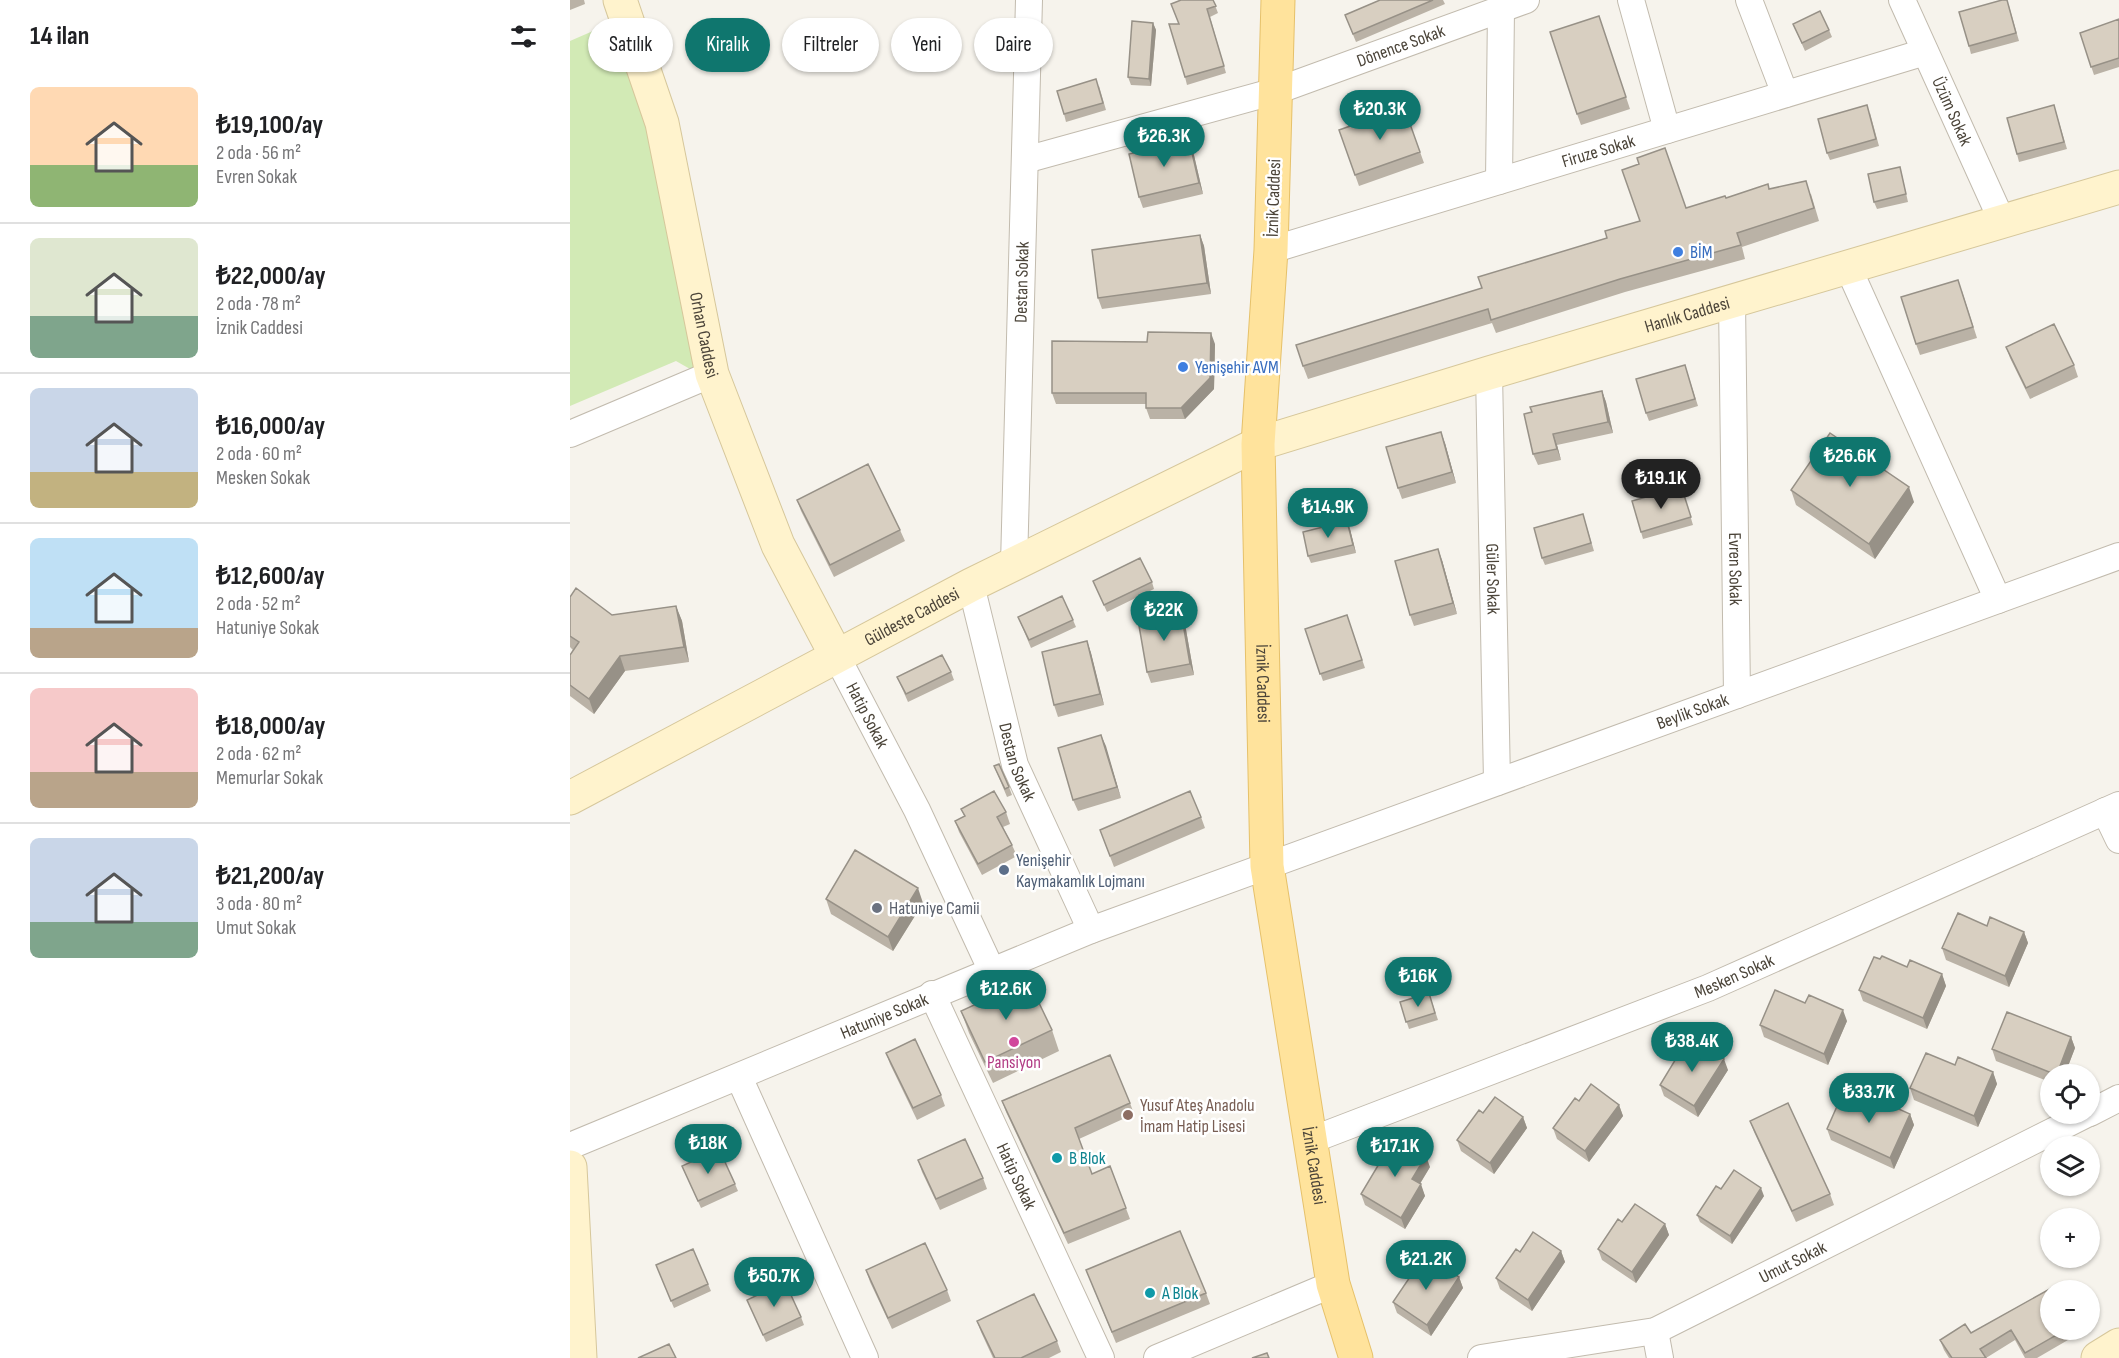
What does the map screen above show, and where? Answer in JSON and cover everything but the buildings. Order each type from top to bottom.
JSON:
[{"type":"main road","name":"İznik Caddesi","points":[[1278,0],[1271,250],[1258,444],[1267,866],[1333,1284],[1356,1358]]},
{"type":"street","name":"Orhan Caddesi","points":[[620,0],[662,123],[712,374],[778,545],[836,655]]},
{"type":"street","name":"Destan Sokak","points":[[1014,564],[1029,0]]},
{"type":"street","name":"Dönence Sokak","points":[[1025,160],[1276,91],[1526,0]]},
{"type":"street","points":[[1631,0],[1667,130]]},
{"type":"street","points":[[1749,0],[1785,94]]},
{"type":"street","name":"Üzüm Sokak","points":[[1902,0],[2002,221]]},
{"type":"street","points":[[1499,181],[1501,9]]},
{"type":"street","name":"Firuze Sokak","points":[[1271,250],[1925,52]]},
{"type":"street","name":"Hanlık Caddesi","points":[[1258,444],[2119,187]]},
{"type":"street","points":[[1848,267],[1998,600]]},
{"type":"street","name":"Evren Sokak","points":[[1732,301],[1737,695]]},
{"type":"street","name":"Güler Sokak","points":[[1490,373],[1497,782]]},
{"type":"street","points":[[570,434],[712,374]]},
{"type":"street","name":"Güldeste Caddesi","points":[[570,798],[971,585],[1258,444]]},
{"type":"street","name":"Beylik Sokak","points":[[1267,866],[2119,556]]},
{"type":"street","name":"Destan Sokak","points":[[971,585],[1016,765],[1091,930]]},
{"type":"street","name":"Hatip Sokak","points":[[836,655],[917,810],[991,969]]},
{"type":"street","points":[[2112,808],[2119,840]]},
{"type":"street","name":"Mesken Sokak","points":[[1309,1141],[1708,988],[2112,808]]},
{"type":"street","name":"Hatuniye Sokak","points":[[570,1146],[739,1077],[991,969],[1267,866]]},
{"type":"street","name":"Hatip Sokak","points":[[932,994],[1101,1358]]},
{"type":"street","points":[[739,1077],[866,1358]]},
{"type":"street","name":"Umut Sokak","points":[[2100,1108],[2119,1098]]},
{"type":"street","name":"Umut Sokak","points":[[1481,1358],[1655,1331],[2067,1124]]},
{"type":"street","points":[[570,1167],[580,1358]]},
{"type":"street","points":[[1157,1358],[1333,1284]]},
{"type":"street","points":[[1655,1331],[1660,1358]]},
{"type":"street","points":[[2098,1358],[2119,1345]]},
{"type":"green space","points":[[588,33],[588,72],[628,72],[658,149],[697,373],[676,361],[570,406],[570,41]]},
{"type":"place","name":"BİM","points":[[1678,252]]},
{"type":"place","name":"Yenişehir AVM","points":[[1183,367]]},
{"type":"place","name":"Yenişehir Kaymakamlık Lojmanı","points":[[1004,870]]},
{"type":"place","name":"Hatuniye Camii","points":[[877,908]]},
{"type":"place","name":"Pansiyon","points":[[1014,1042]]},
{"type":"place","name":"Yusuf Ateş Anadolu İmam Hatip Lisesi","points":[[1128,1115]]},
{"type":"place","name":"B Blok","points":[[1057,1158]]},
{"type":"place","name":"A Blok","points":[[1150,1293]]}]
